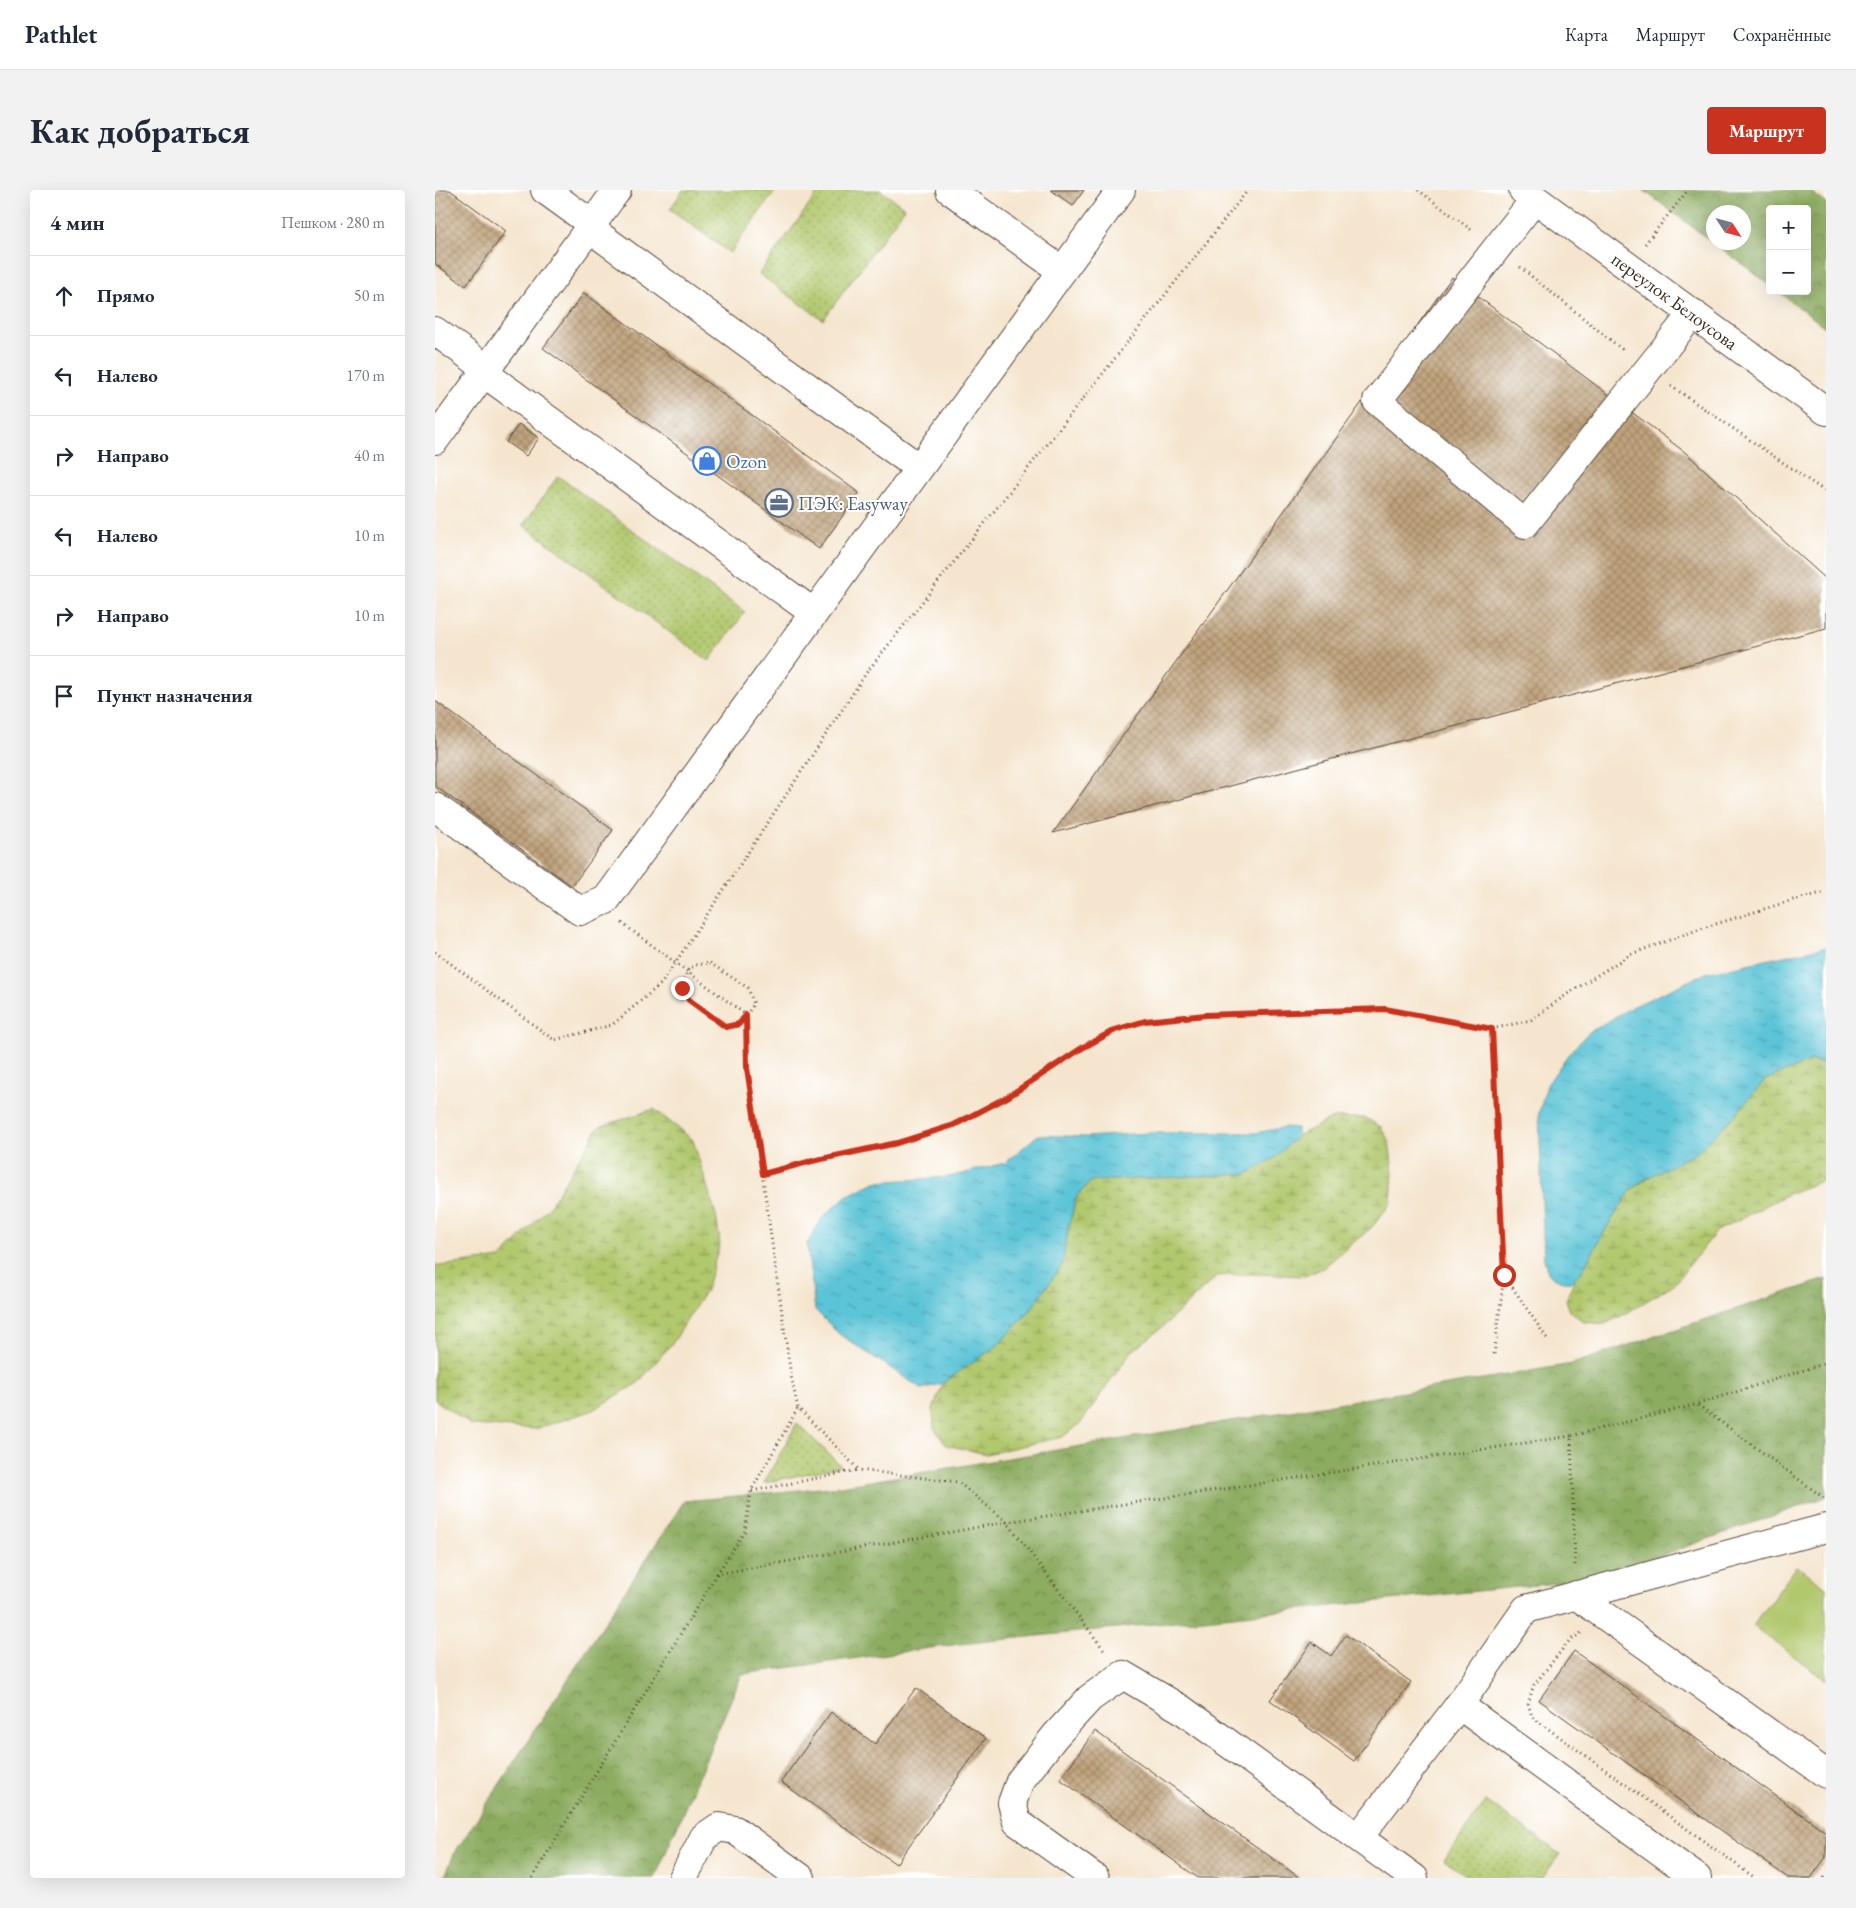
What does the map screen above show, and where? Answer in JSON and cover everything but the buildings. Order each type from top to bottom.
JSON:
[{"type":"street","points":[[545,190],[919,468]]},
{"type":"street","points":[[435,440],[617,190]]},
{"type":"street","points":[[950,190],[1062,271]]},
{"type":"street","points":[[435,807],[580,910],[606,900],[1121,190]]},
{"type":"street","points":[[1529,195],[1497,249],[1377,401],[1525,524],[1693,313]]},
{"type":"street","name":"переулок Белоусова","points":[[1529,195],[1826,411]]},
{"type":"street","points":[[435,331],[486,371],[814,613]]},
{"type":"street","points":[[1359,1838],[1459,1705],[1526,1609],[1826,1528]]},
{"type":"street","points":[[1576,1595],[1826,1774]]},
{"type":"street","points":[[1095,1878],[1017,1822],[1012,1803],[1020,1781],[1055,1736],[1090,1698],[1123,1675],[1181,1708],[1414,1878]]},
{"type":"street","points":[[1459,1705],[1697,1878]]},
{"type":"street","points":[[683,1878],[704,1837],[719,1827],[735,1830],[801,1878]]},
{"type":"path","points":[[435,952],[554,1040],[613,1025],[662,983],[867,672],[1248,190]]},
{"type":"path","points":[[1418,190],[1497,249],[1648,370],[1826,492]]},
{"type":"path","points":[[1628,266],[1688,190]]},
{"type":"path","points":[[763,1174],[812,1161],[897,1143],[954,1125],[1009,1096],[1082,1048],[1115,1030],[1145,1021],[1206,1015],[1385,1009],[1492,1029],[1531,1020],[1566,995],[1631,954],[1712,925],[1826,892]]},
{"type":"path","points":[[597,904],[746,1015]]},
{"type":"path","points":[[709,963],[748,988],[754,1004],[739,1024],[726,1027],[689,1000],[682,988],[687,971],[695,965],[709,963]]},
{"type":"path","points":[[746,1015],[747,1068],[791,1376],[798,1408],[859,1470]]},
{"type":"path","points":[[1492,1029],[1504,1275],[1494,1356]]},
{"type":"path","points":[[1504,1275],[1547,1340]]},
{"type":"path","points":[[717,1574],[1007,1522],[1571,1436],[1698,1404],[1826,1363]]},
{"type":"path","points":[[1698,1404],[1826,1500]]},
{"type":"path","points":[[532,1878],[745,1531],[751,1491],[798,1408]]},
{"type":"path","points":[[1571,1436],[1576,1595]]},
{"type":"path","points":[[751,1491],[859,1470],[958,1482],[1007,1522],[1123,1675]]},
{"type":"path","points":[[1583,1632],[1569,1640],[1534,1685],[1528,1703],[1532,1717],[1755,1878]]},
{"type":"green space","points":[[683,190],[776,190],[730,253],[670,209]]},
{"type":"green space","points":[[820,190],[880,190],[905,208],[823,320],[759,274]]},
{"type":"green space","points":[[1643,190],[1809,190],[1826,203],[1826,328],[1783,295],[1811,295],[1811,205],[1766,205],[1766,282],[1723,250],[1751,250],[1751,205],[1706,205],[1706,237]]},
{"type":"green space","points":[[558,476],[745,612],[709,661],[523,525]]},
{"type":"green space","points":[[1811,1061],[1826,1064],[1826,1179],[1788,1194],[1717,1231],[1674,1284],[1627,1313],[1605,1324],[1584,1322],[1570,1311],[1566,1300],[1575,1278],[1581,1272],[1631,1190],[1735,1115],[1765,1080]]},
{"type":"green space","points":[[654,1109],[693,1140],[716,1215],[720,1244],[706,1290],[674,1341],[638,1383],[591,1411],[535,1429],[471,1425],[435,1400],[435,1264],[439,1266],[501,1258],[549,1207],[599,1127]]},
{"type":"green space","points":[[1333,1118],[1366,1118],[1381,1127],[1389,1141],[1393,1172],[1391,1203],[1372,1227],[1323,1268],[1305,1276],[1252,1274],[1217,1276],[1164,1326],[1131,1352],[1080,1424],[1062,1437],[986,1454],[946,1445],[934,1428],[933,1409],[943,1383],[998,1345],[1029,1312],[1062,1265],[1069,1225],[1077,1196],[1091,1180],[1247,1174],[1276,1157],[1297,1136]]},
{"type":"green space","points":[[1826,1279],[1826,1497],[1595,1579],[960,1644],[742,1674],[655,1878],[444,1878],[454,1854],[684,1501],[841,1486],[1572,1364]]},
{"type":"green space","points":[[797,1423],[841,1466],[764,1483]]},
{"type":"green space","points":[[1797,1566],[1826,1587],[1826,1680],[1753,1626]]},
{"type":"green space","points":[[1486,1801],[1560,1854],[1542,1878],[1470,1878],[1444,1860]]},
{"type":"water","points":[[1826,947],[1826,1064],[1811,1061],[1765,1080],[1735,1115],[1696,1153],[1645,1179],[1631,1190],[1581,1272],[1571,1282],[1552,1277],[1549,1274],[1544,1259],[1539,1113],[1547,1085],[1567,1056],[1588,1033],[1630,1008],[1706,973]]},
{"type":"water","points":[[1286,1127],[1297,1128],[1297,1136],[1276,1157],[1247,1174],[1091,1181],[1077,1196],[1069,1225],[1062,1265],[1029,1312],[998,1345],[943,1383],[922,1389],[839,1334],[815,1310],[807,1244],[822,1218],[846,1196],[875,1182],[949,1177],[1005,1163],[1038,1135],[1086,1137],[1149,1133],[1256,1133]]},
{"type":"place","name":"Ozon","points":[[707,461]]},
{"type":"place","name":"ПЭК: Easyway","points":[[779,503]]},
{"type":"route","points":[[682,988],[689,1000],[726,1027],[739,1024],[746,1015],[747,1068],[763,1174],[812,1161],[897,1143],[954,1125],[1009,1096],[1082,1048],[1115,1030],[1145,1021],[1206,1015],[1385,1009],[1492,1029],[1504,1275]]}]
